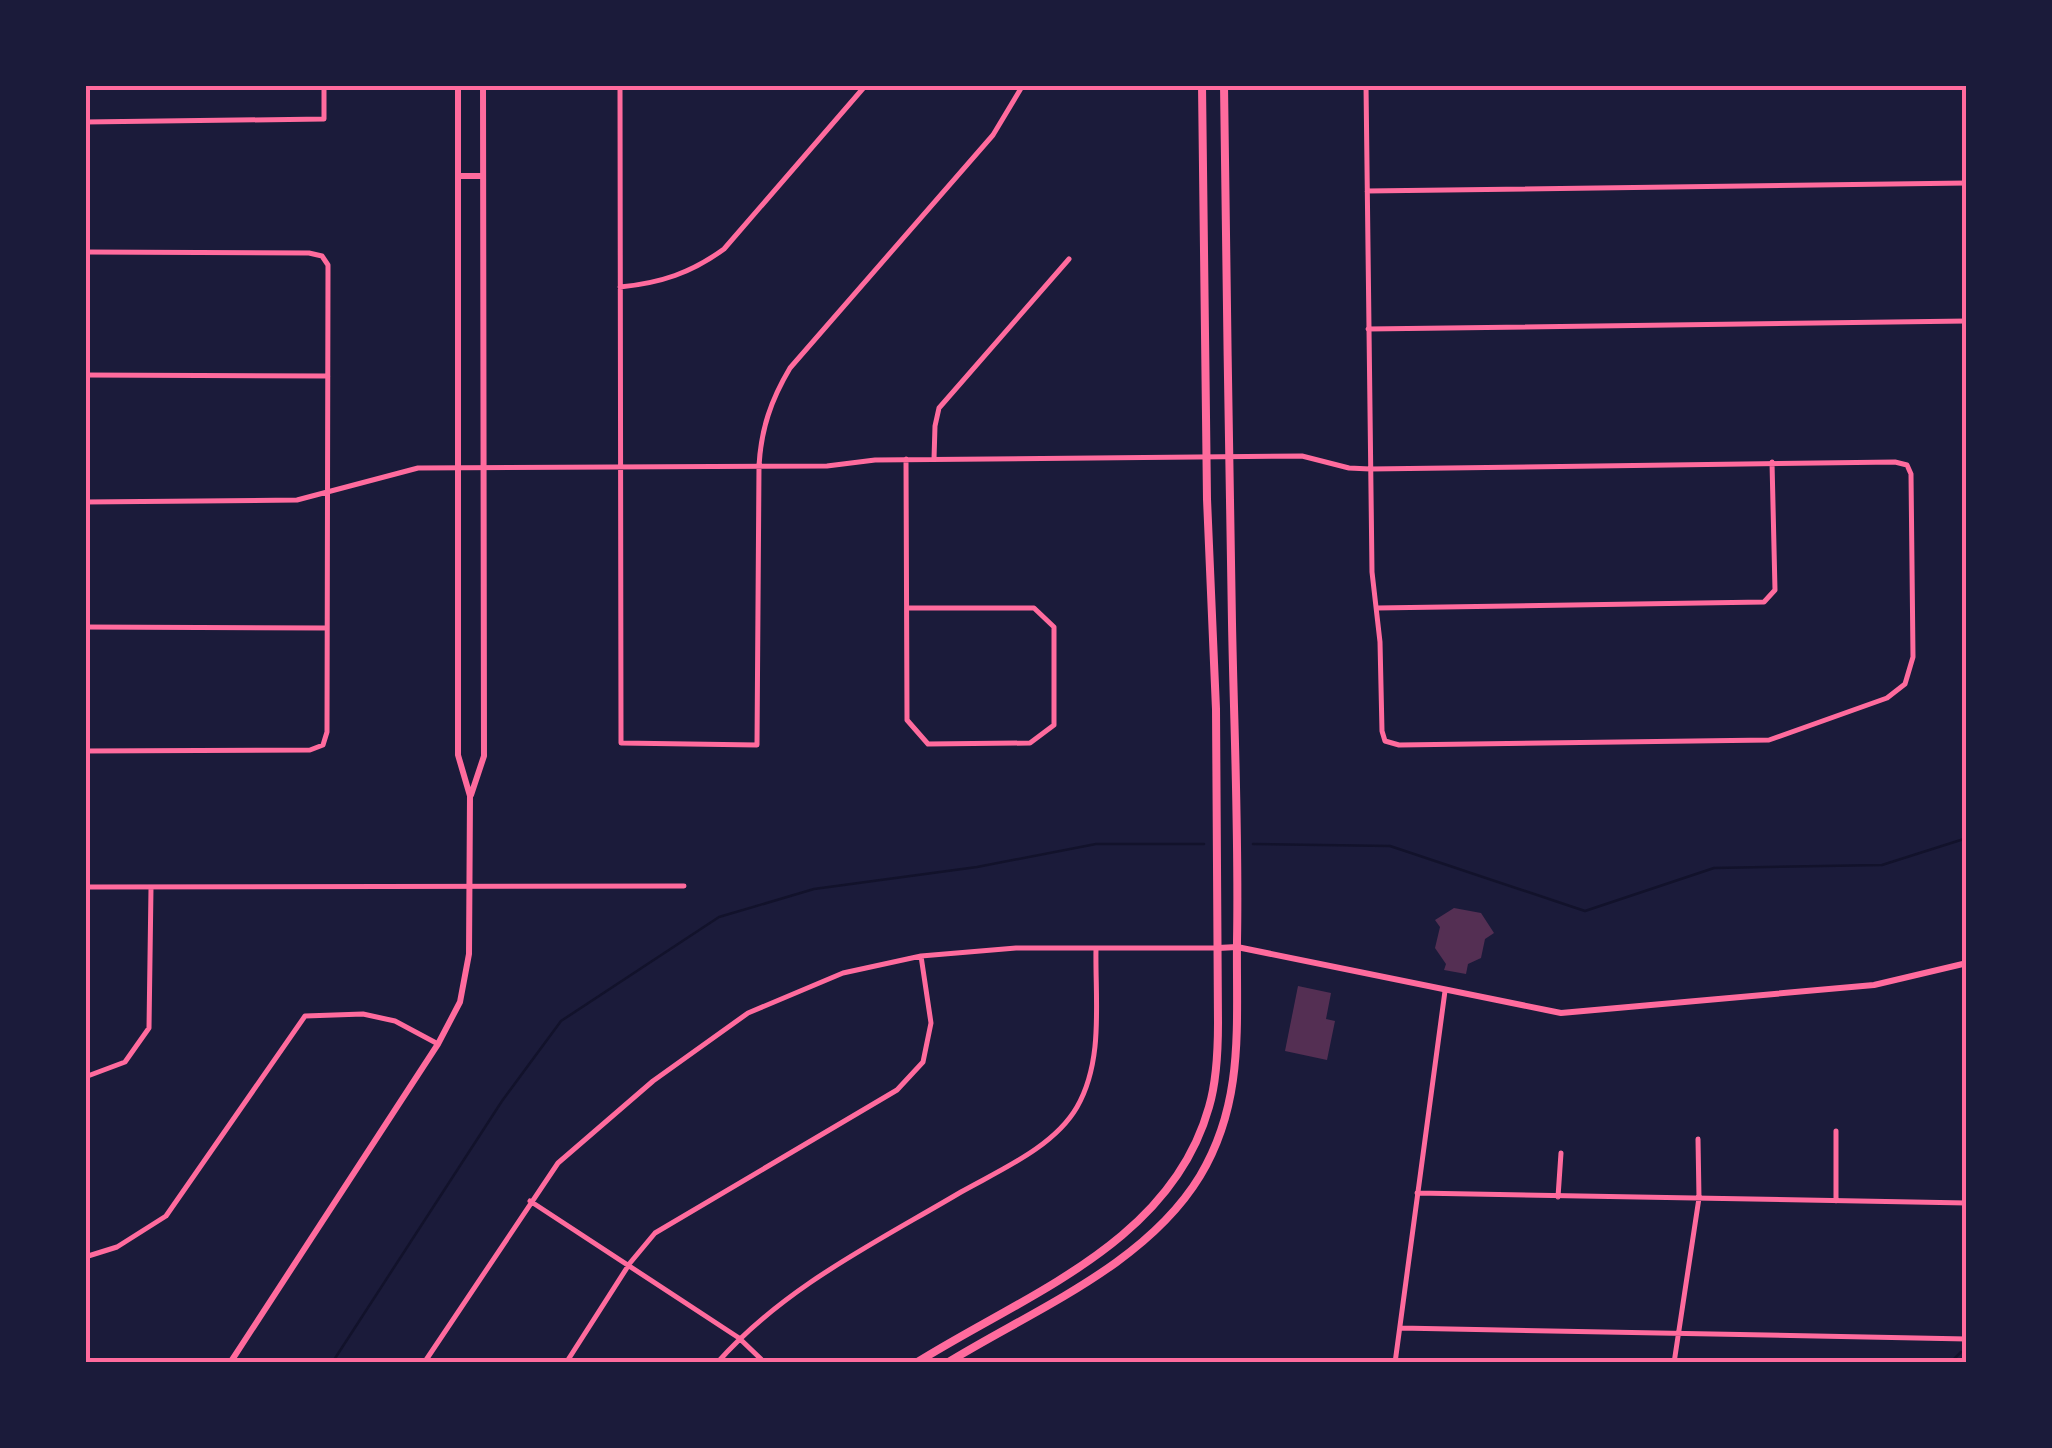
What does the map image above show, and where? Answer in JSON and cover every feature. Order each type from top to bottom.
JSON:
[{"type":"main road","points":[[916,1363],[1106,1250],[1143,1220],[1172,1185],[1195,1147],[1210,1106],[1217,1064],[1218,948],[1202,85]]},
{"type":"main road","points":[[947,1363],[1124,1258],[1168,1220],[1200,1176],[1225,1125],[1236,1068],[1239,855],[1228,456],[1224,85]]},
{"type":"street","points":[[85,122],[324,120],[324,85]]},
{"type":"street","points":[[230,1363],[438,1044],[460,1002],[469,954],[470,796],[458,755],[458,85]]},
{"type":"street","points":[[470,796],[484,756],[482,85]]},
{"type":"street","points":[[620,85],[621,743],[757,745],[760,436],[769,407],[790,368],[994,135],[1023,85]]},
{"type":"street","points":[[620,286],[670,280],[724,250],[866,85]]},
{"type":"street","points":[[85,502],[259,503],[328,494],[390,473],[460,467],[827,466],[906,459],[1207,456],[1302,456],[1370,469],[1895,462],[1906,465],[1911,474],[1913,657],[1905,684],[1888,698],[1769,740],[1399,744],[1385,741],[1372,572],[1370,469],[1368,329],[1366,85]]},
{"type":"street","points":[[458,176],[483,176]]},
{"type":"street","points":[[1367,191],[1967,183]]},
{"type":"street","points":[[85,252],[309,252],[322,256],[328,265],[327,732],[323,745],[310,750],[85,751]]},
{"type":"street","points":[[934,459],[934,426],[939,408],[1069,259]]},
{"type":"street","points":[[1368,329],[1967,321]]},
{"type":"street","points":[[85,375],[328,376]]},
{"type":"street","points":[[906,459],[907,720],[928,744],[1030,743],[1054,725],[1054,627],[1034,608],[907,608]]},
{"type":"street","points":[[1377,608],[1764,602],[1775,590],[1772,462]]},
{"type":"street","points":[[85,627],[327,628]]},
{"type":"street","points":[[1216,709],[1234,709]]},
{"type":"street","points":[[85,887],[684,886]]},
{"type":"street","points":[[85,1077],[125,1062],[150,1028],[151,888]]},
{"type":"street","points":[[424,1363],[558,1163],[640,1093],[748,1014],[843,973],[921,956],[1016,948],[1237,947],[1560,1013],[1874,986],[1966,963],[1967,976]]},
{"type":"street","points":[[717,1363],[739,1338],[792,1293],[1041,1145],[1076,1109],[1094,1065],[1096,948]]},
{"type":"street","points":[[566,1363],[630,1263],[655,1233],[898,1090],[923,1062],[931,1023],[921,956]]},
{"type":"street","points":[[1395,1363],[1445,991]]},
{"type":"street","points":[[85,1257],[117,1247],[166,1216],[305,1016],[364,1014],[396,1020],[438,1044]]},
{"type":"street","points":[[1836,1132],[1836,1200]]},
{"type":"street","points":[[1674,1363],[1698,1198],[1698,1138]]},
{"type":"street","points":[[1558,1197],[1560,1153]]},
{"type":"street","points":[[1417,1193],[1967,1203]]},
{"type":"street","points":[[530,1200],[739,1338],[765,1363]]},
{"type":"street","points":[[1052,1282],[1060,1296]]},
{"type":"street","points":[[1400,1328],[1967,1339]]},
{"type":"building","points":[[1454,908],[1481,913],[1494,933],[1485,939],[1481,958],[1468,964],[1466,974],[1444,970],[1446,964],[1435,948],[1440,927],[1435,920]]},
{"type":"building","points":[[1298,986],[1331,993],[1326,1019],[1335,1021],[1327,1060],[1285,1051]]},
{"type":"waterway","points":[[1253,844],[1390,846],[1585,911],[1714,868],[1882,865],[1967,838]]},
{"type":"waterway","points":[[332,1363],[502,1101],[561,1021],[719,917],[814,889],[977,867],[1096,844],[1204,844]]},
{"type":"waterway","points":[[1950,1363],[1961,1352]]}]
